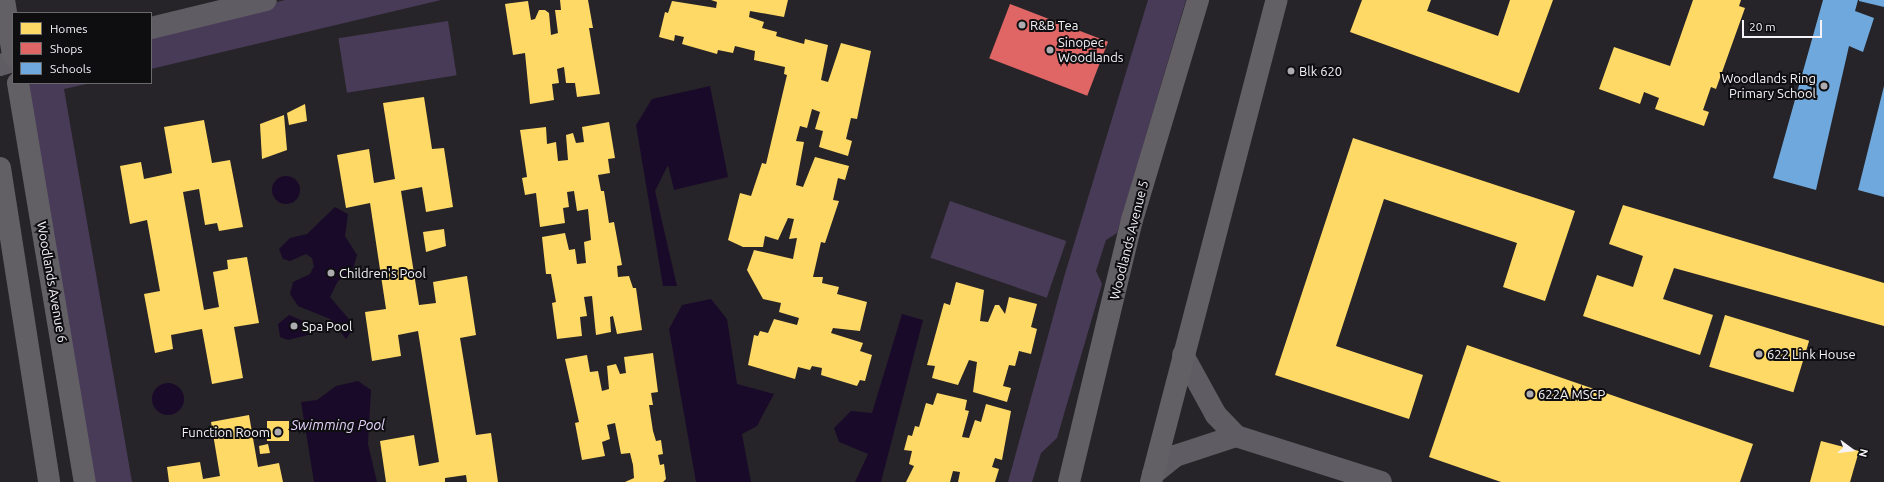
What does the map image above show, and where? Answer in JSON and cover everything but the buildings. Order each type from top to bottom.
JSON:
[{"type":"main road","points":[[4,0],[12,49]]},
{"type":"main road","name":"Woodlands Avenue 5","points":[[1068,482],[1132,220],[1198,0]]},
{"type":"main road","points":[[1152,478],[1277,0]]},
{"type":"main road","name":"Woodlands Avenue 6","points":[[18,84],[85,482]]},
{"type":"main road","points":[[0,168],[49,482]]},
{"type":"street","points":[[152,28],[266,0]]},
{"type":"street","points":[[0,65],[12,61]]},
{"type":"street","points":[[1183,355],[1216,415],[1236,436],[1381,482]]},
{"type":"street","points":[[1152,478],[1175,456],[1236,436]]},
{"type":"shaded area","points":[[285,0],[441,0],[152,69],[152,32]]},
{"type":"shaded area","points":[[1148,0],[1186,0],[1117,233],[1106,240],[1096,271],[1102,284],[1057,438],[1041,453],[1032,482],[1008,482],[1064,277]]},
{"type":"shaded area","points":[[448,21],[457,75],[347,93],[338,38]]},
{"type":"shaded area","points":[[22,84],[86,84],[64,89],[132,482],[86,482]]},
{"type":"shaded area","points":[[950,201],[1066,241],[1047,298],[930,258]]},
{"type":"water","points":[[710,86],[728,177],[674,190],[668,165],[655,191],[677,286],[663,286],[636,125],[652,99]]},
{"type":"water","points":[[286,176],[296,180],[300,190],[296,200],[286,204],[276,200],[272,190],[276,180]]},
{"type":"water","name":"Children's Pool","points":[[335,207],[348,214],[345,236],[357,255],[352,272],[338,281],[330,297],[348,318],[350,333],[346,339],[330,319],[298,306],[290,294],[293,282],[310,274],[314,266],[312,258],[306,254],[290,261],[283,259],[279,249],[290,238],[307,234]]},
{"type":"water","points":[[711,299],[727,319],[737,384],[774,394],[757,426],[742,434],[751,482],[696,482],[669,329],[682,305]]},
{"type":"water","points":[[902,314],[923,320],[881,482],[855,482],[868,454],[839,442],[834,428],[851,411],[872,413]]},
{"type":"water","name":"Spa Pool","points":[[289,315],[308,323],[312,334],[288,340],[280,337],[278,324]]},
{"type":"water","name":"Swimming Pool","points":[[358,381],[371,390],[368,444],[377,482],[314,482],[301,402],[317,400],[336,386]]},
{"type":"water","points":[[165,383],[171,383],[181,390],[184,399],[183,405],[177,412],[171,415],[165,415],[155,408],[152,402],[152,396],[159,386]]},
{"type":"place","name":"R&B Tea","points":[[1022,25]]},
{"type":"place","name":"Sinopec Woodlands","points":[[1050,50]]},
{"type":"place","name":"Blk 620","points":[[1291,71]]},
{"type":"place","name":"Woodlands Ring Primary School","points":[[1824,86]]},
{"type":"place","name":"Children's Pool","points":[[331,273]]},
{"type":"place","name":"Spa Pool","points":[[294,326]]},
{"type":"place","name":"622 Link House","points":[[1759,354]]},
{"type":"place","name":"622A MSCP","points":[[1530,394]]},
{"type":"place","name":"Function Room","points":[[278,432]]}]
